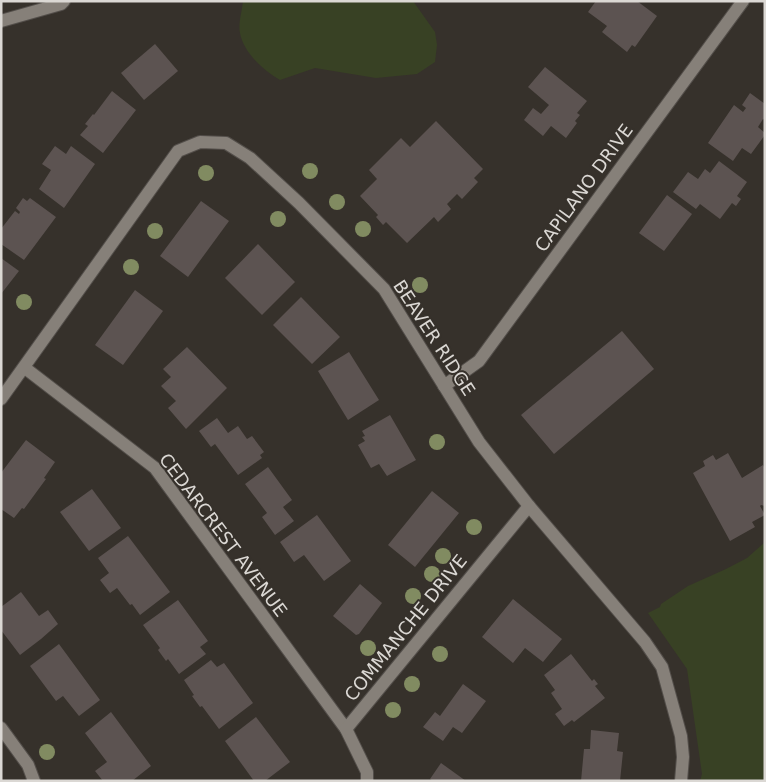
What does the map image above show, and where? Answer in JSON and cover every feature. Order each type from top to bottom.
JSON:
[{"type":"street","points":[[1,21],[61,4],[64,1]]},
{"type":"street","name":"CAPILANO DRIVE","points":[[444,386],[479,361],[737,3]]},
{"type":"street","name":"BEAVER RIDGE","points":[[1,399],[178,151],[200,142],[226,143],[250,158],[299,203],[384,289],[479,442],[529,506],[645,642],[662,667],[680,736],[683,757],[681,781]]},
{"type":"street","name":"CEDARCREST AVENUE","points":[[24,368],[155,468],[346,729]]},
{"type":"street","name":"COMMANCHE DRIVE","points":[[366,781],[367,772],[346,729],[529,506]]},
{"type":"street","points":[[1,728],[28,765],[34,781]]},
{"type":"green space","points":[[243,1],[413,1],[435,32],[437,45],[435,62],[417,74],[376,78],[315,68],[280,80],[267,72],[245,47],[239,26]]},
{"type":"green space","points":[[765,542],[765,781],[700,781],[702,774],[687,669],[648,613],[660,607],[661,604],[688,586],[747,558]]},
{"type":"building","points":[[596,1],[637,1],[657,16],[635,47],[632,45],[627,52],[602,32],[607,26],[588,12]]},
{"type":"building","points":[[155,44],[178,71],[144,100],[121,73]]},
{"type":"building","points":[[545,67],[587,101],[577,113],[580,115],[575,121],[577,123],[566,138],[551,126],[543,136],[524,120],[533,108],[541,114],[549,105],[528,87]]},
{"type":"building","points":[[112,91],[136,110],[103,153],[80,135],[88,126],[85,124]]},
{"type":"building","points":[[750,93],[765,104],[765,120],[763,119],[758,127],[765,135],[751,154],[742,148],[733,161],[708,143],[734,105],[743,112],[746,108],[742,105]]},
{"type":"building","points":[[436,121],[483,169],[474,178],[478,182],[462,199],[457,194],[447,204],[451,209],[438,222],[434,217],[407,243],[386,222],[383,225],[376,217],[378,215],[360,196],[377,179],[369,170],[401,138],[410,147]]},
{"type":"building","points":[[55,146],[66,154],[71,146],[95,164],[64,208],[39,189],[51,170],[42,164]]},
{"type":"building","points":[[719,161],[747,182],[737,196],[741,199],[736,206],[732,203],[720,219],[700,204],[696,209],[673,192],[688,172],[698,179],[705,169],[710,173]]},
{"type":"building","points":[[667,195],[692,214],[664,251],[639,233]]},
{"type":"building","points":[[23,198],[27,201],[30,198],[56,217],[24,260],[1,244],[1,229],[15,211],[19,214],[20,212],[16,208]]},
{"type":"building","points":[[201,201],[229,221],[188,277],[160,256]]},
{"type":"building","points":[[258,244],[295,282],[262,315],[225,278]]},
{"type":"building","points":[[1,258],[19,271],[1,294]]},
{"type":"building","points":[[135,290],[163,311],[123,365],[95,345]]},
{"type":"building","points":[[301,297],[340,337],[312,364],[273,325]]},
{"type":"building","points":[[622,331],[654,369],[554,454],[521,415]]},
{"type":"building","points":[[187,347],[227,388],[186,429],[168,408],[176,401],[161,386],[171,377],[163,369]]},
{"type":"building","points":[[349,352],[379,400],[348,420],[318,371]]},
{"type":"building","points":[[390,415],[416,460],[387,476],[379,464],[371,468],[358,445],[365,441],[362,437],[365,436],[362,431]]},
{"type":"building","points":[[217,418],[228,433],[238,426],[247,439],[252,436],[264,452],[260,455],[262,458],[238,475],[215,444],[211,447],[199,431]]},
{"type":"building","points":[[26,440],[55,462],[44,478],[46,479],[24,509],[22,508],[14,518],[1,509],[1,473]]},
{"type":"building","points":[[728,453],[742,478],[763,465],[765,469],[765,506],[760,506],[765,515],[752,522],[755,527],[730,541],[693,473],[705,466],[703,461],[713,455],[716,460]]},
{"type":"building","points":[[268,467],[292,500],[283,507],[294,521],[275,535],[262,517],[267,513],[245,484]]},
{"type":"building","points":[[92,489],[121,528],[89,551],[60,512]]},
{"type":"building","points":[[432,491],[459,513],[415,567],[388,545]]},
{"type":"building","points":[[317,515],[351,561],[324,581],[304,555],[294,562],[280,542]]},
{"type":"building","points":[[128,536],[170,592],[140,615],[117,588],[110,593],[100,580],[109,573],[98,558]]},
{"type":"building","points":[[360,584],[382,603],[359,634],[356,635],[333,616]]},
{"type":"building","points":[[21,592],[39,616],[48,610],[58,624],[20,655],[1,630],[1,607]]},
{"type":"building","points":[[513,599],[562,639],[543,662],[525,648],[513,663],[482,637]]},
{"type":"building","points":[[178,600],[208,641],[200,647],[206,654],[179,674],[168,659],[166,661],[158,650],[160,648],[143,625]]},
{"type":"building","points":[[59,644],[100,700],[79,716],[63,696],[56,701],[30,666]]},
{"type":"building","points":[[571,654],[592,681],[594,679],[598,684],[595,686],[605,698],[574,722],[572,720],[564,726],[555,714],[562,709],[551,693],[555,690],[544,675]]},
{"type":"building","points":[[211,660],[217,667],[224,663],[253,703],[219,729],[192,696],[194,695],[184,680]]},
{"type":"building","points":[[463,684],[486,701],[462,733],[453,727],[443,741],[423,727],[435,712],[440,716]]},
{"type":"building","points":[[111,712],[151,766],[132,781],[103,781],[95,771],[107,762],[85,733]]},
{"type":"building","points":[[256,717],[290,762],[265,781],[254,781],[225,741]]},
{"type":"building","points":[[591,730],[619,733],[617,751],[623,752],[620,781],[581,781],[584,749],[590,749]]},
{"type":"building","points":[[441,763],[466,781],[433,781],[430,779]]}]
